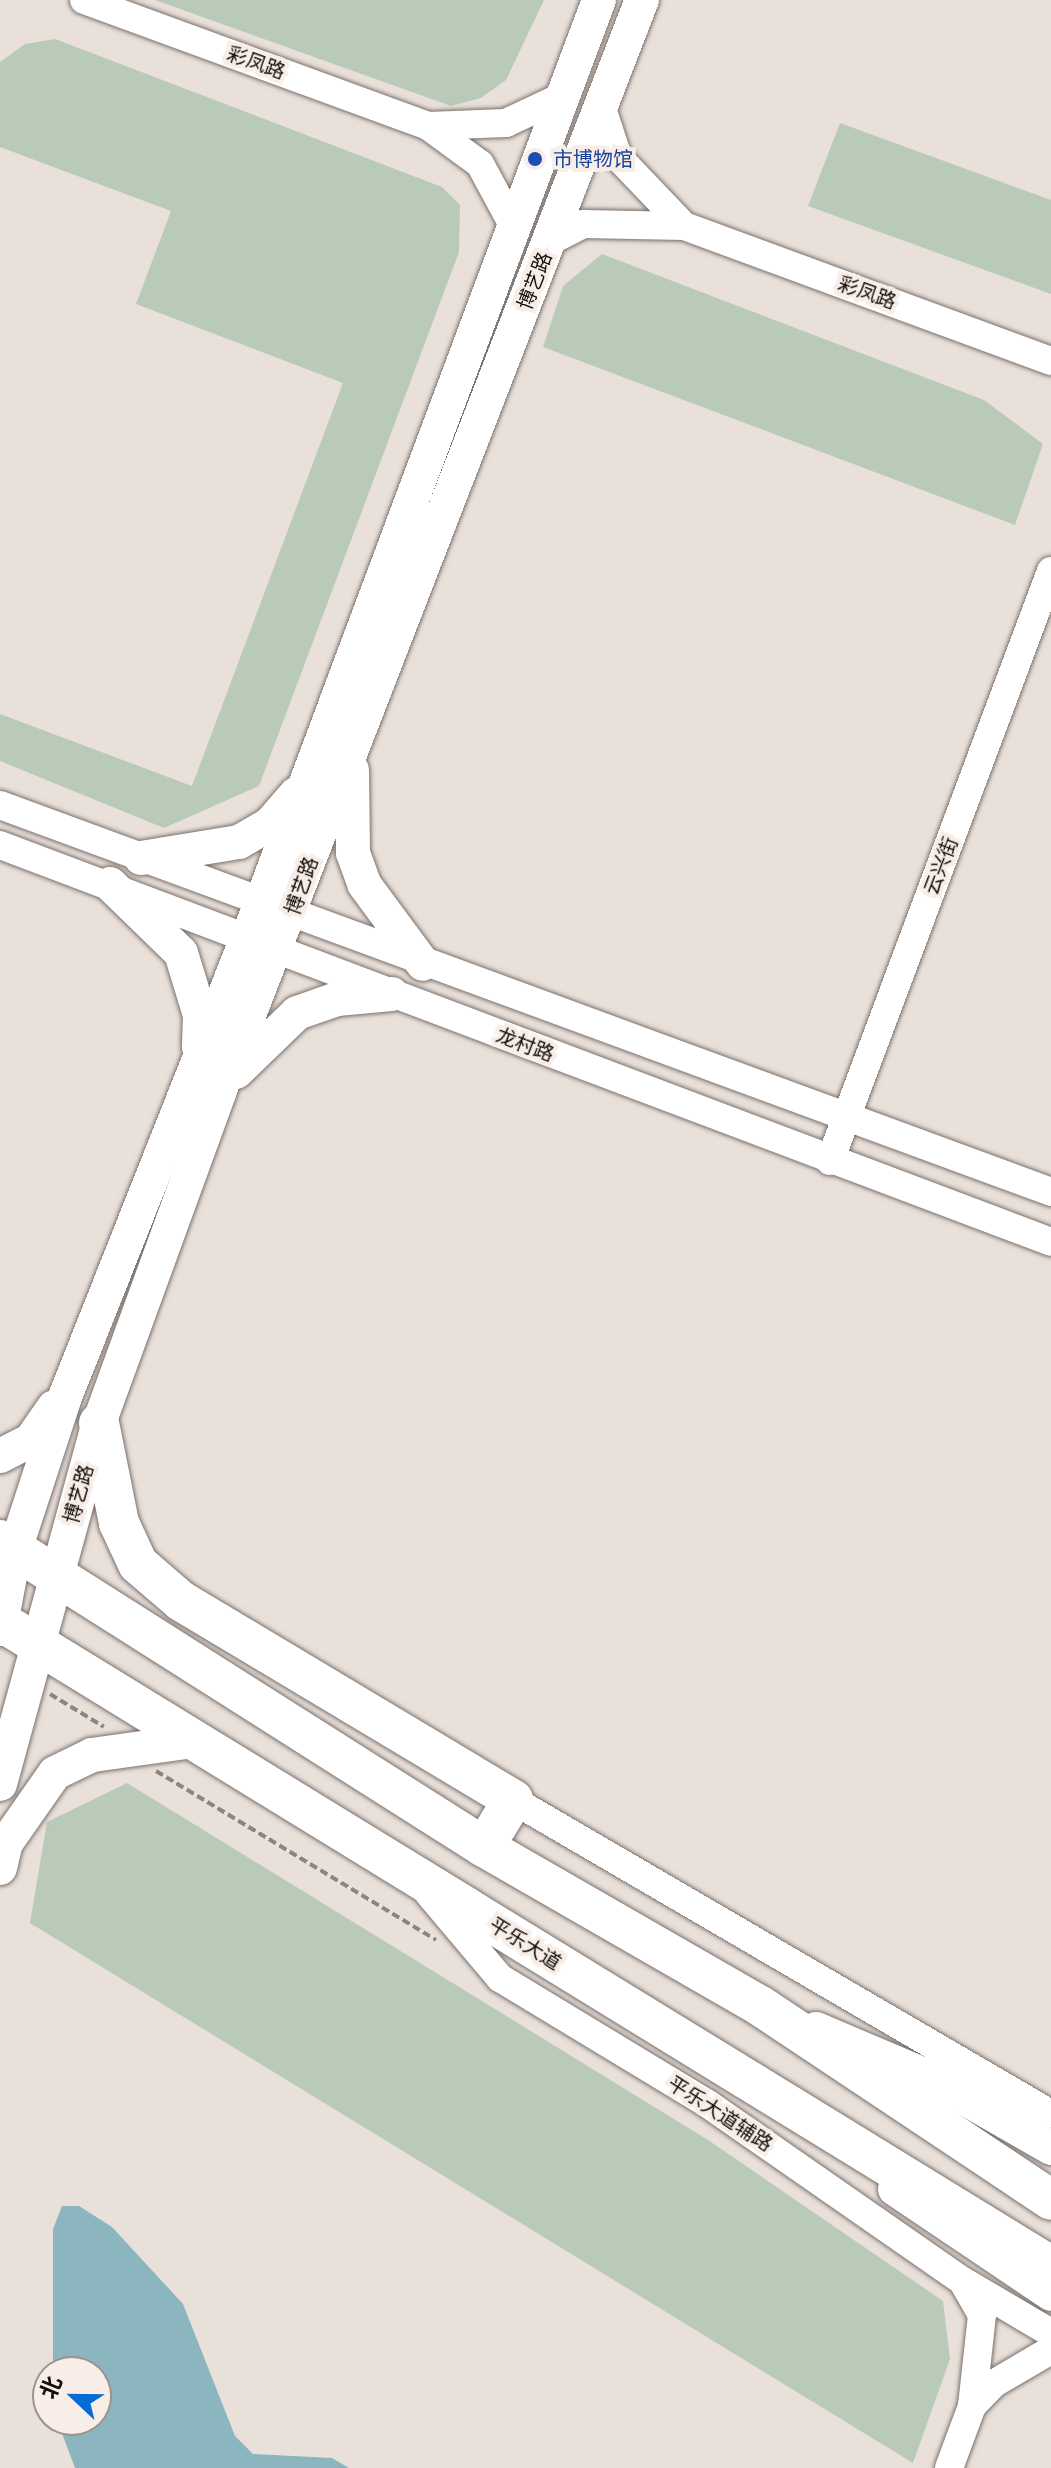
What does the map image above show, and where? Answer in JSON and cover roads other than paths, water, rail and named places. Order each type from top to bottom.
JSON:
[{"type":"highway","points":[[99,1423],[119,1523],[138,1564],[161,1588],[513,1800],[484,1847]]},
{"type":"highway","points":[[8,1545],[484,1847],[759,2005],[1051,2200]]},
{"type":"highway","name":"平乐大道","points":[[12,1639],[193,1741],[793,2111],[1051,2266]]},
{"type":"main road","name":"博艺路","points":[[0,1784],[12,1639],[8,1545],[70,1384],[209,1078],[278,952],[276,909],[307,781],[599,0]]},
{"type":"main road","name":"博艺路","points":[[12,1639],[54,1575],[209,1078],[247,939],[276,909],[352,749],[642,0]]},
{"type":"main road","points":[[352,749],[353,853],[364,884],[423,964]]},
{"type":"main road","points":[[141,858],[239,842],[269,825],[307,781]]},
{"type":"main road","points":[[110,884],[181,953],[200,1015],[209,1078],[297,1013],[392,994]]},
{"type":"main road","points":[[0,1456],[31,1440],[70,1384]]},
{"type":"main road","points":[[0,1868],[13,1831],[55,1773],[92,1755],[193,1741]]},
{"type":"main road","points":[[759,2005],[922,2074],[1051,2148]]},
{"type":"main road","points":[[793,2111],[970,2245],[1051,2294]]},
{"type":"street","name":"彩凤路","points":[[84,0],[428,126]]},
{"type":"street","points":[[428,126],[506,123],[563,96]]},
{"type":"street","name":"彩凤路","points":[[601,105],[618,157],[684,226]]},
{"type":"street","points":[[428,126],[480,164],[514,227]]},
{"type":"street","name":"彩凤路","points":[[550,241],[584,224],[684,226],[1051,361]]},
{"type":"street","name":"云兴街","points":[[830,1161],[1051,571]]},
{"type":"street","name":"龙村路","points":[[0,805],[846,1120],[1051,1192]]},
{"type":"street","name":"龙村路","points":[[0,845],[1051,1242]]},
{"type":"street","points":[[513,1800],[1051,2114]]},
{"type":"street","name":"平乐大道辅路","points":[[410,1873],[500,1978],[708,2104],[963,2281],[1051,2333]]},
{"type":"street","points":[[1021,2096],[1051,2092]]},
{"type":"street","points":[[949,2468],[972,2406],[982,2315],[963,2281]]},
{"type":"street","points":[[972,2406],[993,2384],[1051,2350]]},
{"type":"water","points":[[62,2206],[79,2206],[112,2227],[183,2304],[235,2436],[253,2454],[332,2458],[349,2468],[75,2468],[63,2436],[112,2436],[112,2356],[53,2356],[53,2229]]},
{"type":"place","name":"市博物馆","points":[[535,159]]}]
